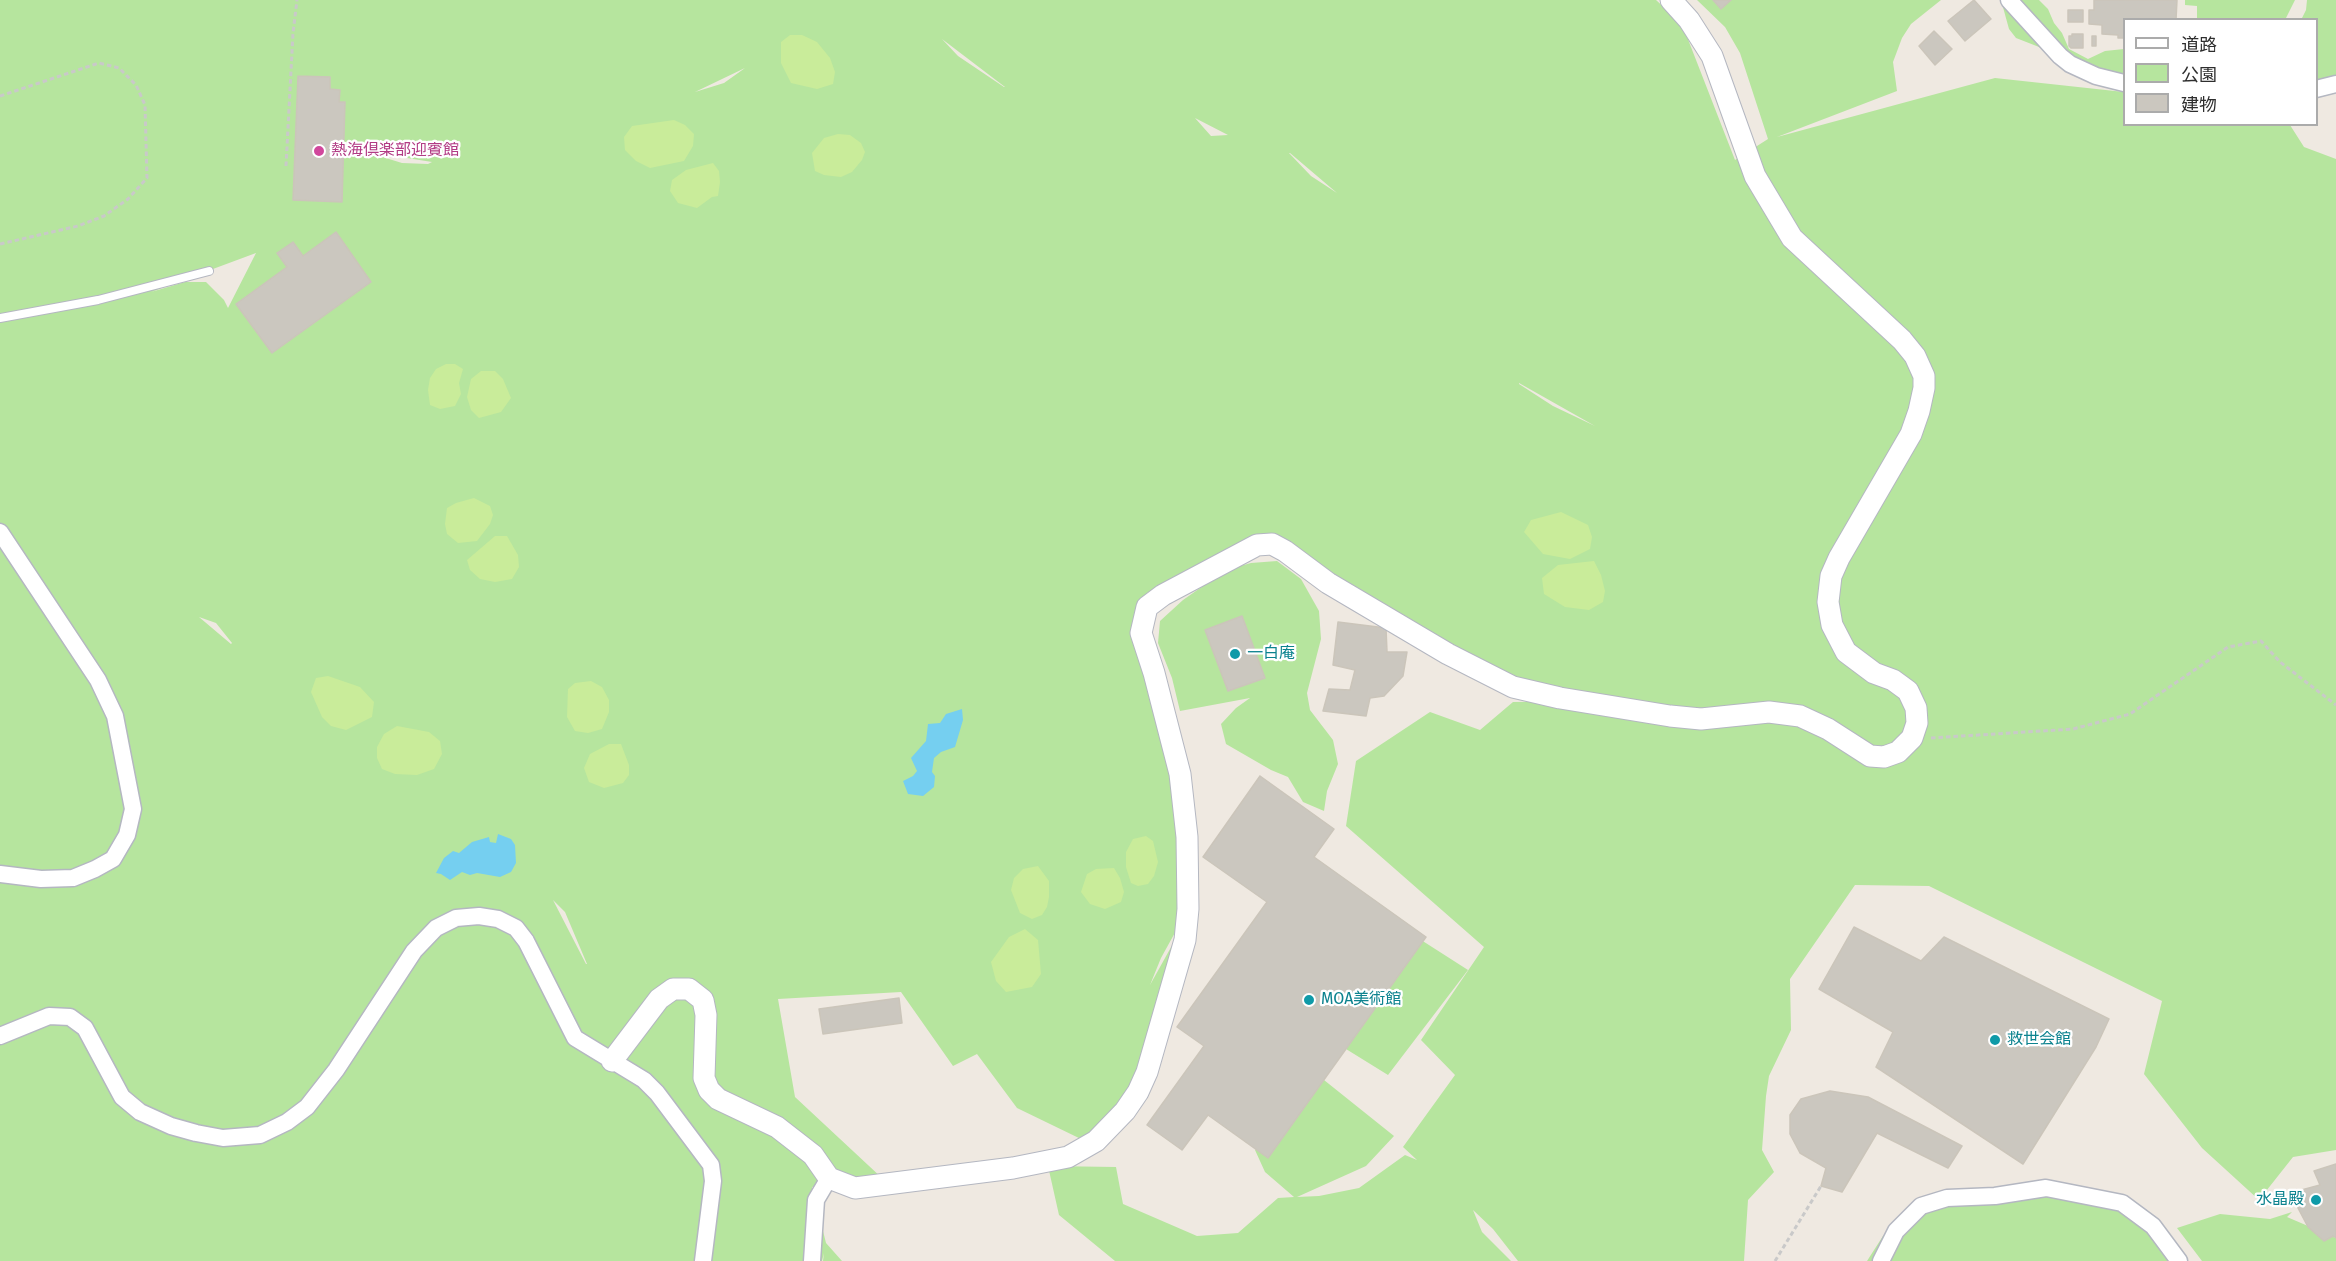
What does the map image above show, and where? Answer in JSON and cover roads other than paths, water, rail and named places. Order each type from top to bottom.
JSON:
[{"type":"street","points":[[612,1061],[659,999],[673,989],[689,989],[703,1000],[706,1015],[704,1078],[709,1090],[718,1099],[777,1127],[813,1155],[829,1178],[855,1188],[1013,1168],[1068,1157],[1096,1141],[1125,1111],[1138,1092],[1147,1072],[1185,940],[1188,909],[1187,837],[1180,774],[1154,673],[1141,633],[1147,608],[1163,594],[1257,545],[1272,544],[1285,551],[1338,589],[1448,654],[1513,687],[1560,698],[1670,716],[1701,719],[1769,712],[1800,716],[1828,729],[1870,756],[1884,757],[1898,752],[1912,738],[1917,723],[1916,708],[1908,691],[1893,680],[1874,673],[1846,652],[1832,626],[1828,602],[1831,576],[1839,558],[1911,434],[1919,411],[1924,376],[1915,356],[1902,340],[1792,238],[1755,176],[1712,56],[1689,20],[1671,0]]},
{"type":"street","points":[[2009,0],[2070,64],[2096,76],[2123,83]]},
{"type":"street","points":[[2318,88],[2336,84]]},
{"type":"street","points":[[0,532],[98,680],[115,716],[133,809],[127,835],[113,859],[95,870],[73,878],[40,879],[0,874]]},
{"type":"street","points":[[0,1036],[49,1016],[70,1017],[85,1028],[122,1097],[140,1112],[171,1126],[196,1133],[223,1138],[260,1135],[287,1122],[308,1107],[336,1070],[414,951],[436,928],[456,918],[479,916],[498,919],[516,928],[526,941],[575,1038],[644,1080],[657,1093],[711,1165],[713,1181],[703,1261]]},
{"type":"street","points":[[812,1261],[816,1200],[829,1178]]},
{"type":"street","points":[[1881,1261],[1896,1231],[1921,1206],[1947,1198],[1995,1196],[2046,1188],[2122,1203],[2153,1226],[2179,1261]]},
{"type":"lane","points":[[0,318],[98,300],[209,271]]},
{"type":"water","points":[[962,709],[963,720],[955,747],[941,752],[934,758],[932,772],[935,776],[934,787],[923,796],[908,794],[903,781],[917,771],[911,758],[926,741],[928,724],[940,723],[946,714]]},
{"type":"water","points":[[498,834],[511,839],[515,845],[516,863],[511,872],[500,877],[477,873],[470,875],[462,872],[450,880],[436,873],[444,858],[453,851],[459,853],[472,842],[489,837],[490,842],[496,843]]},
{"type":"place","name":"熱海倶楽部迎賓館","points":[[319,151]]},
{"type":"place","name":"一白庵","points":[[1235,654]]},
{"type":"place","name":"MOA美術館","points":[[1309,1000]]},
{"type":"place","name":"救世会館","points":[[1995,1040]]},
{"type":"place","name":"水晶殿","points":[[2316,1200]]}]
